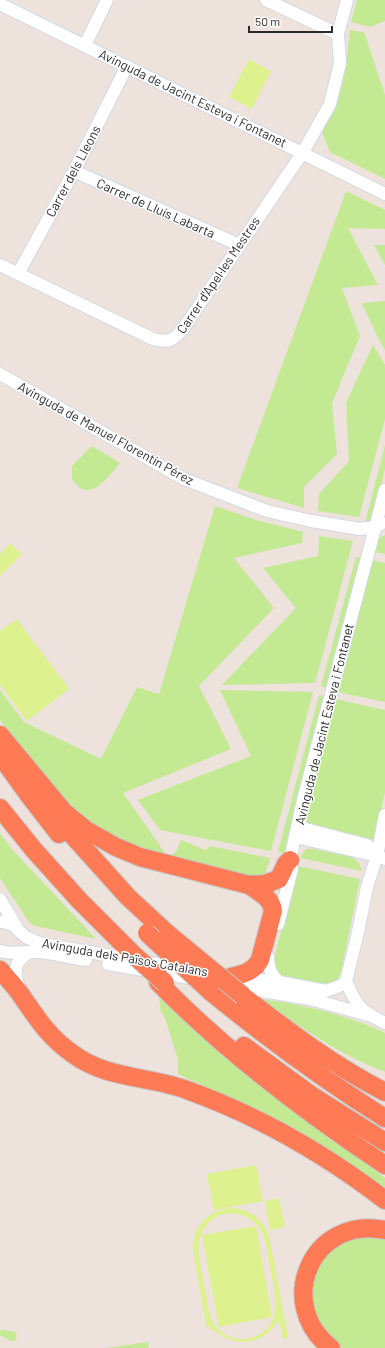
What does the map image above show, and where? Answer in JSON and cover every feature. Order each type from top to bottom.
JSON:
[{"type":"highway","points":[[0,735],[64,812],[86,830],[116,847],[140,857],[249,885],[270,883],[279,879],[286,864],[290,860]]},
{"type":"highway","points":[[0,754],[128,897],[168,934],[239,987],[286,1028],[332,1061],[363,1081],[385,1092]]},
{"type":"highway","points":[[0,754],[28,794],[68,846],[147,933],[210,991],[248,1021],[306,1066],[385,1118]]},
{"type":"highway","points":[[0,808],[34,850],[79,900],[162,983],[184,1008],[238,1057],[294,1101],[385,1165]]},
{"type":"highway","points":[[239,987],[246,974],[257,965],[260,960],[273,911],[270,902],[249,885]]},
{"type":"highway","points":[[0,970],[22,996],[44,1028],[64,1048],[83,1061],[106,1071],[186,1089],[230,1107],[303,1144],[342,1168],[385,1200]]},
{"type":"highway","points":[[162,983],[311,1095],[385,1142]]},
{"type":"highway","points":[[286,1028],[349,1062],[385,1079]]},
{"type":"highway","points":[[263,1123],[310,1153],[385,1209]]},
{"type":"highway","points":[[331,1348],[322,1340],[308,1318],[303,1294],[304,1283],[311,1261],[333,1238],[349,1230],[364,1228],[385,1230]]},
{"type":"street","points":[[85,45],[107,0]]},
{"type":"street","points":[[266,0],[338,34]]},
{"type":"street","name":"Carrer d'Apel·les Mestres","points":[[0,265],[153,339],[162,341],[175,339],[303,152],[330,104],[340,63],[338,34],[347,0]]},
{"type":"street","name":"Avinguda de Jacint Esteva i Fontanet","points":[[0,4],[303,152],[385,194]]},
{"type":"street","name":"Carrer dels Lleons","points":[[18,274],[74,171],[127,66]]},
{"type":"street","name":"Carrer de Lluís Labarta","points":[[74,171],[239,245]]},
{"type":"street","name":"Avinguda de Manuel Florentín Pérez","points":[[0,374],[184,479],[268,511],[311,521],[360,529],[382,527]]},
{"type":"street","name":"Avinguda de Jacint Esteva i Fontanet","points":[[268,957],[273,944],[292,869],[290,860],[298,823],[330,694],[382,527],[385,490]]},
{"type":"street","points":[[368,1014],[357,1004],[346,981],[369,879],[381,857],[381,834],[385,815]]},
{"type":"street","points":[[298,823],[305,829],[367,845],[381,857]]},
{"type":"street","points":[[367,845],[375,842],[381,834]]},
{"type":"street","points":[[296,837],[381,857]]},
{"type":"street","points":[[0,899],[16,926]]},
{"type":"street","name":"Avinguda dels Països Catalans","points":[[0,922],[6,922],[16,926],[26,937],[43,944],[239,987]]},
{"type":"street","name":"Avinguda dels Països Catalans","points":[[0,951],[8,953],[29,952],[48,954],[239,987],[256,979],[326,991],[342,986],[346,981]]},
{"type":"street","points":[[22,996],[15,972],[20,960],[29,952]]},
{"type":"street","points":[[239,987],[248,987],[256,979],[268,957]]},
{"type":"street","points":[[268,957],[269,968],[272,976],[279,982]]},
{"type":"street","points":[[239,987],[310,999],[368,1014],[385,1022]]},
{"type":"green space","points":[[357,0],[385,0],[385,21],[370,27],[351,22]]},
{"type":"green space","points":[[350,30],[364,32],[385,95],[385,179],[330,152],[322,132],[337,104],[345,73]]},
{"type":"green space","points":[[249,59],[271,71],[252,109],[229,97]]},
{"type":"green space","points":[[346,191],[385,210],[385,229],[348,228],[378,285],[342,288],[360,336],[332,403],[337,454],[304,487],[304,508],[237,488]]},
{"type":"green space","points":[[374,245],[385,245],[385,265]]},
{"type":"green space","points":[[385,301],[385,350],[362,303]]},
{"type":"green space","points":[[373,345],[385,365],[385,419],[359,517],[318,511],[319,494],[349,461],[346,403]]},
{"type":"green space","points":[[385,445],[385,469],[372,520],[365,523]]},
{"type":"green space","points":[[92,446],[120,463],[98,487],[91,490],[85,490],[72,479],[72,466]]},
{"type":"green space","points":[[215,506],[253,519],[303,532],[302,543],[234,558],[274,608],[199,686],[231,749],[123,793],[168,857],[134,847],[86,822],[34,769],[0,720],[0,690],[24,722],[101,759],[137,687],[159,694]]},
{"type":"green space","points":[[385,535],[385,554],[374,552],[378,539]]},
{"type":"green space","points":[[319,536],[353,541],[315,683],[222,685],[296,608],[263,568],[318,556]]},
{"type":"green space","points":[[11,543],[22,554],[0,576],[0,554]]},
{"type":"green space","points":[[356,557],[362,558],[328,688],[321,686]]},
{"type":"green space","points":[[372,560],[385,563],[385,702],[337,692]]},
{"type":"green space","points":[[17,619],[69,689],[27,721],[0,685],[0,631]]},
{"type":"green space","points":[[220,690],[313,692],[271,851],[160,830],[138,800],[251,756]]},
{"type":"green space","points":[[319,695],[326,696],[284,853],[278,852]]},
{"type":"green space","points":[[335,699],[385,710],[385,792],[376,836],[369,841],[309,827],[304,820]]},
{"type":"green space","points":[[0,833],[11,848],[96,939],[35,926],[29,922],[0,878]]},
{"type":"green space","points":[[181,840],[206,850],[210,846],[270,858],[264,878],[250,878],[168,858],[176,852]]},
{"type":"green space","points":[[308,848],[352,857],[359,863],[362,871],[300,858],[304,851]]},
{"type":"green space","points":[[298,866],[360,879],[341,972],[337,981],[331,986],[285,978],[278,975],[273,962]]},
{"type":"green space","points":[[159,998],[240,1069],[289,1108],[385,1178],[385,1195],[273,1118],[178,1074],[178,1060],[165,1018],[161,1012]]},
{"type":"green space","points":[[261,999],[324,1011],[356,1021],[385,1033],[385,1072],[336,1049]]},
{"type":"green space","points":[[256,1165],[263,1201],[214,1210],[207,1174]]},
{"type":"green space","points":[[279,1198],[285,1227],[270,1230],[265,1201]]},
{"type":"green space","points":[[229,1208],[243,1210],[256,1216],[265,1227],[270,1240],[288,1338],[283,1339],[279,1320],[264,1336],[245,1342],[226,1338],[216,1333],[208,1325],[209,1329],[207,1330],[193,1251],[193,1243],[195,1235],[202,1222],[207,1217]],"holes":[[[232,1213],[243,1215],[253,1221],[261,1230],[274,1285],[276,1304],[275,1313],[267,1328],[257,1336],[243,1339],[229,1337],[221,1332],[212,1321],[198,1251],[199,1240],[203,1230],[210,1221],[220,1215]]]},
{"type":"green space","points":[[256,1226],[272,1317],[219,1327],[202,1235]]},
{"type":"green space","points":[[355,1235],[385,1238],[385,1348],[343,1348],[327,1336],[310,1304],[309,1293],[322,1256]]},
{"type":"green space","points":[[0,1330],[13,1331],[17,1334],[16,1340],[11,1341],[0,1335]]},
{"type":"green space","points":[[148,1342],[149,1348],[106,1348]]}]
